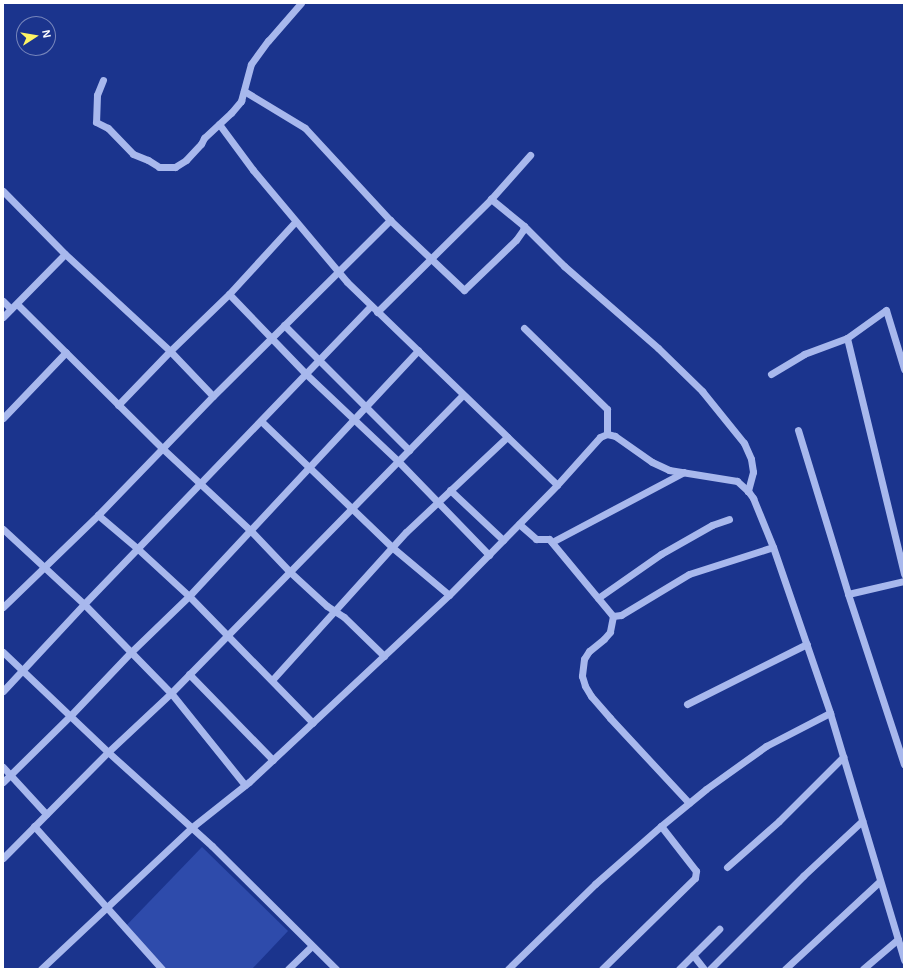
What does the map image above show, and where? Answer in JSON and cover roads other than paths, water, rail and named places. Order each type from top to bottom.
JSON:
[{"type":"street","points":[[103,80],[97,95],[96,122],[108,128],[133,154],[148,160],[159,167],[175,168],[186,160],[201,144],[204,138],[220,124],[241,101],[251,64],[268,41],[301,3]]},
{"type":"street","points":[[244,91],[305,128],[390,220],[464,290],[522,234],[524,226]]},
{"type":"street","points":[[220,124],[253,170],[295,222],[339,272],[377,312],[557,485]]},
{"type":"street","points":[[377,312],[491,199],[530,155]]},
{"type":"street","points":[[3,191],[65,254],[170,351],[212,396]]},
{"type":"street","points":[[491,199],[524,226],[564,266],[658,348],[702,392],[744,443],[751,459],[753,472],[748,491]]},
{"type":"street","points":[[3,607],[98,515],[212,396],[390,220]]},
{"type":"street","points":[[118,405],[228,294],[295,222]]},
{"type":"street","points":[[3,318],[65,254]]},
{"type":"street","points":[[228,294],[306,374],[398,462],[489,555]]},
{"type":"street","points":[[3,301],[14,306],[66,352],[162,448],[250,530],[290,572],[344,618],[384,656]]},
{"type":"street","points":[[3,692],[84,604],[371,306]]},
{"type":"street","points":[[771,374],[804,354],[847,338],[886,310],[904,369]]},
{"type":"street","points":[[284,325],[409,450]]},
{"type":"street","points":[[524,328],[607,409],[607,434]]},
{"type":"street","points":[[847,338],[904,574]]},
{"type":"street","points":[[3,782],[70,716],[130,652],[189,596],[418,350]]},
{"type":"street","points":[[5,413],[66,352]]},
{"type":"street","points":[[3,858],[108,752],[171,693],[227,634],[290,572],[463,395]]},
{"type":"street","points":[[261,420],[393,548],[449,595]]},
{"type":"street","points":[[798,430],[848,594],[902,751],[904,764]]},
{"type":"street","points":[[41,969],[191,828],[245,785],[273,760],[449,595],[557,485],[600,437],[607,434],[615,436],[652,462],[669,470],[732,479],[737,481],[748,491],[772,547],[830,713],[904,960]]},
{"type":"street","points":[[273,680],[406,532],[507,437]]},
{"type":"street","points":[[552,542],[684,472]]},
{"type":"street","points":[[450,490],[503,540]]},
{"type":"street","points":[[98,515],[189,596],[273,680],[313,723]]},
{"type":"street","points":[[598,598],[661,554],[712,525],[729,519]]},
{"type":"street","points":[[519,524],[536,539],[545,538],[552,542],[613,616]]},
{"type":"street","points":[[3,529],[84,604],[171,693],[245,785]]},
{"type":"street","points":[[613,616],[620,615],[689,574],[772,547]]},
{"type":"street","points":[[848,594],[904,581]]},
{"type":"street","points":[[613,616],[610,632],[589,651],[584,659],[582,676],[585,686],[591,696],[610,718],[689,803]]},
{"type":"street","points":[[687,704],[807,644]]},
{"type":"street","points":[[3,652],[108,752],[212,846],[336,969]]},
{"type":"street","points":[[189,674],[273,760]]},
{"type":"street","points":[[508,969],[595,884],[689,803],[766,746],[830,713]]},
{"type":"street","points":[[727,867],[779,821],[843,757]]},
{"type":"street","points":[[3,767],[46,814]]},
{"type":"street","points":[[710,969],[803,876],[862,821]]},
{"type":"street","points":[[34,826],[162,969]]},
{"type":"street","points":[[602,969],[695,878],[696,871],[661,826]]},
{"type":"street","points":[[785,969],[880,881]]},
{"type":"street","points":[[679,969],[719,929]]},
{"type":"street","points":[[863,969],[898,939]]},
{"type":"street","points":[[288,969],[312,946]]},
{"type":"street","points":[[693,955],[704,969]]}]
